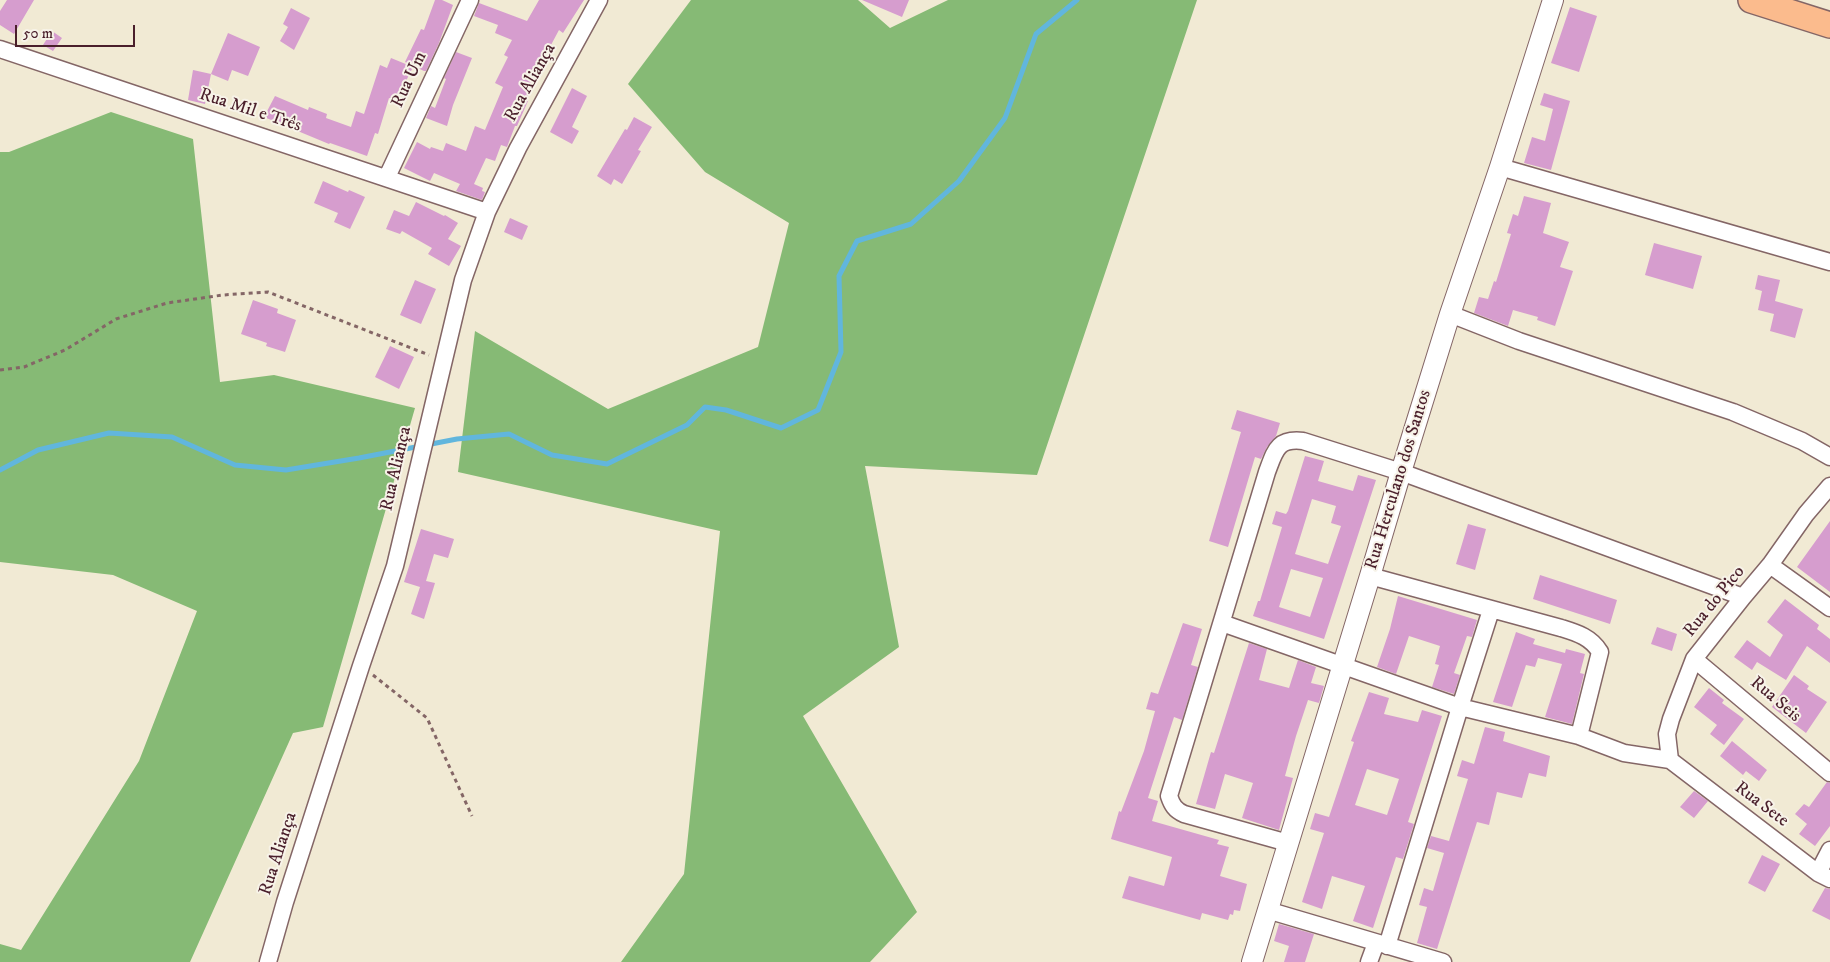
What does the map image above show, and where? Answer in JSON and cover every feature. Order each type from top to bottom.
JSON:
[{"type":"main road","points":[[1751,0],[1830,25]]},
{"type":"street","name":"Rua Um","points":[[387,177],[470,0]]},
{"type":"street","name":"Rua Aliança","points":[[268,962],[285,902],[360,666],[395,566],[463,280],[487,212],[518,148],[599,0]]},
{"type":"street","name":"Rua Herculano dos Santos","points":[[1252,962],[1450,314],[1500,167],[1553,0]]},
{"type":"street","name":"Rua Mil e Três","points":[[0,49],[487,212]]},
{"type":"street","points":[[1500,167],[1830,262]]},
{"type":"street","points":[[1450,314],[1519,341],[1733,412],[1802,441],[1830,457]]},
{"type":"street","points":[[1288,843],[1176,811],[1169,796],[1266,472],[1276,449],[1282,443],[1291,440],[1303,441],[1401,472],[1743,596]]},
{"type":"street","name":"Rua do Pico","points":[[1670,760],[1667,734],[1670,719],[1694,659],[1743,596],[1770,566],[1806,514],[1830,486]]},
{"type":"street","points":[[1770,566],[1830,608]]},
{"type":"street","points":[[1370,576],[1579,634],[1595,644],[1600,652],[1579,736]]},
{"type":"street","points":[[1369,962],[1382,945],[1492,610]]},
{"type":"street","points":[[1222,623],[1460,706],[1579,736],[1624,753],[1670,760]]},
{"type":"street","name":"Rua Seis","points":[[1694,659],[1830,773]]},
{"type":"street","name":"Rua Sete","points":[[1670,760],[1824,876]]},
{"type":"street","points":[[1824,876],[1830,850]]},
{"type":"street","points":[[1267,910],[1443,962]]},
{"type":"path","points":[[0,370],[24,367],[66,350],[116,319],[167,303],[223,295],[268,292],[444,360]]},
{"type":"path","points":[[360,666],[427,718],[472,816]]},
{"type":"green space","points":[[691,0],[858,0],[890,28],[948,0],[1197,0],[1037,475],[865,466],[899,647],[803,716],[917,912],[870,962],[621,962],[684,874],[720,531],[458,472],[475,331],[608,409],[758,347],[789,223],[705,172],[628,84]]},
{"type":"green space","points":[[111,112],[193,139],[220,382],[274,375],[415,408],[323,727],[293,733],[190,962],[0,962],[0,944],[21,950],[139,761],[197,611],[113,575],[0,562],[0,152],[9,152]]},
{"type":"building","points":[[7,0],[34,0],[14,34],[0,25],[0,11]]},
{"type":"building","points":[[435,0],[442,0],[453,5],[439,43],[426,71],[424,71],[405,62],[421,29],[424,30]]},
{"type":"building","points":[[539,0],[584,0],[563,33],[559,30],[544,58],[542,57],[530,85],[533,86],[526,100],[528,101],[507,147],[501,145],[495,161],[486,158],[474,184],[483,188],[482,191],[485,192],[482,200],[456,191],[460,184],[434,173],[430,181],[404,168],[417,142],[430,149],[431,147],[443,151],[446,143],[466,151],[475,126],[485,130],[503,87],[495,83],[508,57],[504,55],[512,40],[495,33],[498,25],[474,16],[479,3],[527,21]]},
{"type":"building","points":[[862,0],[909,0],[902,17]]},
{"type":"building","points":[[1570,7],[1597,16],[1579,72],[1551,63]]},
{"type":"building","points":[[291,8],[310,18],[294,50],[280,41],[288,27],[283,24]]},
{"type":"building","points":[[52,31],[62,38],[53,51],[43,45]]},
{"type":"building","points":[[228,33],[260,47],[248,76],[232,70],[228,81],[211,74]]},
{"type":"building","points":[[456,52],[472,58],[453,105],[447,126],[426,118],[431,106],[435,108],[446,79],[444,78]]},
{"type":"building","points":[[391,58],[413,67],[396,101],[389,98],[378,134],[375,133],[367,156],[329,144],[264,117],[275,96],[308,110],[309,107],[327,114],[326,118],[351,127],[356,111],[364,114],[380,65],[387,68]]},
{"type":"building","points":[[193,70],[211,74],[205,104],[188,100]]},
{"type":"building","points":[[572,88],[587,96],[572,127],[579,131],[572,144],[550,132]]},
{"type":"building","points":[[1544,93],[1570,101],[1551,170],[1524,163],[1532,137],[1545,141],[1553,109],[1540,105]]},
{"type":"building","points":[[634,117],[652,127],[638,150],[641,151],[622,184],[614,179],[611,185],[597,176]]},
{"type":"building","points":[[323,181],[365,197],[350,229],[334,222],[338,213],[314,203]]},
{"type":"building","points":[[1524,196],[1551,203],[1543,233],[1569,242],[1560,267],[1573,271],[1555,326],[1537,320],[1538,317],[1513,310],[1508,326],[1474,313],[1479,297],[1488,299],[1494,281],[1496,282],[1511,234],[1507,233],[1513,214],[1518,216]]},
{"type":"building","points":[[416,202],[458,223],[448,239],[461,246],[449,266],[428,254],[432,248],[402,231],[400,234],[386,229],[394,210],[409,216]]},
{"type":"building","points":[[510,218],[528,226],[522,240],[504,232]]},
{"type":"building","points":[[1654,243],[1702,256],[1693,289],[1645,275]]},
{"type":"building","points":[[1758,275],[1780,280],[1775,301],[1803,309],[1795,338],[1770,331],[1774,314],[1758,310],[1762,291],[1755,289]]},
{"type":"building","points":[[415,280],[436,289],[421,324],[400,315]]},
{"type":"building","points":[[253,300],[278,309],[277,313],[296,320],[285,352],[266,346],[267,343],[241,334]]},
{"type":"building","points":[[390,346],[414,357],[399,389],[375,377]]},
{"type":"building","points":[[1237,410],[1280,423],[1276,436],[1267,447],[1261,459],[1255,457],[1228,547],[1209,541],[1241,432],[1231,429]]},
{"type":"building","points":[[1305,456],[1324,461],[1318,481],[1353,491],[1358,475],[1376,480],[1324,639],[1253,616],[1258,601],[1260,601],[1282,527],[1272,524],[1276,511],[1286,514]],"holes":[[[1312,499],[1336,506],[1331,523],[1341,526],[1328,564],[1295,554]],[[1291,569],[1323,578],[1310,617],[1279,607]]]},
{"type":"building","points":[[1830,521],[1830,592],[1797,567]]},
{"type":"building","points":[[1468,524],[1486,529],[1475,570],[1456,564]]},
{"type":"building","points":[[421,529],[454,539],[448,558],[434,554],[426,581],[435,583],[424,619],[411,614],[420,587],[404,582]]},
{"type":"building","points":[[1540,575],[1617,600],[1610,624],[1533,599]]},
{"type":"building","points":[[1398,596],[1477,620],[1472,637],[1467,636],[1454,673],[1460,675],[1454,694],[1432,687],[1439,665],[1435,664],[1440,646],[1409,636],[1396,674],[1377,667],[1390,629]]},
{"type":"building","points":[[1785,599],[1819,625],[1817,629],[1830,639],[1830,663],[1807,646],[1786,680],[1757,662],[1752,670],[1734,657],[1747,640],[1770,657],[1783,635],[1767,622]]},
{"type":"building","points":[[1183,623],[1202,629],[1191,665],[1198,667],[1182,720],[1174,717],[1148,798],[1158,801],[1152,821],[1219,840],[1217,844],[1229,847],[1220,876],[1247,884],[1240,911],[1234,910],[1233,915],[1230,914],[1228,920],[1202,913],[1200,920],[1122,898],[1129,876],[1164,886],[1172,857],[1111,839],[1119,811],[1121,812],[1144,751],[1155,711],[1146,709],[1151,692],[1158,694]]},
{"type":"building","points":[[1657,627],[1677,634],[1672,651],[1651,644]]},
{"type":"building","points":[[1516,632],[1535,639],[1533,644],[1565,653],[1566,649],[1585,654],[1580,673],[1584,674],[1572,724],[1545,717],[1562,664],[1538,658],[1535,667],[1526,665],[1512,707],[1493,702]]},
{"type":"building","points":[[1249,643],[1267,649],[1259,680],[1289,688],[1298,660],[1316,667],[1311,683],[1324,686],[1319,703],[1308,700],[1296,736],[1285,776],[1293,778],[1279,830],[1242,818],[1253,783],[1225,774],[1215,809],[1196,804],[1211,752],[1214,753]]},
{"type":"building","points":[[1794,675],[1809,686],[1807,689],[1827,702],[1806,733],[1772,707]]},
{"type":"building","points":[[1709,688],[1724,700],[1722,703],[1744,719],[1724,745],[1710,734],[1717,725],[1694,707]]},
{"type":"building","points":[[1369,692],[1389,698],[1384,714],[1418,722],[1422,710],[1442,716],[1408,822],[1414,824],[1403,859],[1396,857],[1373,928],[1353,921],[1365,886],[1332,876],[1322,909],[1302,902],[1324,833],[1310,829],[1315,813],[1329,817],[1354,742],[1351,741]],"holes":[[[1367,769],[1399,779],[1387,815],[1355,805]]]},
{"type":"building","points":[[1485,727],[1505,732],[1503,741],[1550,756],[1546,777],[1529,773],[1522,798],[1497,792],[1489,825],[1477,822],[1437,949],[1417,943],[1427,907],[1419,905],[1424,888],[1433,891],[1444,853],[1427,848],[1431,836],[1449,841],[1468,779],[1457,776],[1462,760],[1474,764]]},
{"type":"building","points":[[1732,741],[1767,770],[1759,781],[1746,771],[1743,775],[1720,756]]},
{"type":"building","points":[[1827,782],[1830,783],[1830,826],[1815,846],[1799,834],[1807,824],[1795,814],[1804,804],[1809,807]]},
{"type":"building","points":[[1694,791],[1708,801],[1694,818],[1680,807]]},
{"type":"building","points":[[1762,855],[1780,864],[1765,892],[1748,883]]},
{"type":"building","points":[[1825,888],[1830,889],[1830,920],[1812,911]]},
{"type":"building","points":[[1279,924],[1314,934],[1305,962],[1284,962],[1289,946],[1274,941]]},
{"type":"waterway","points":[[0,470],[38,450],[109,433],[172,437],[235,465],[286,470],[457,439],[509,434],[552,455],[607,464],[687,425],[705,407],[726,410],[781,428],[818,410],[841,352],[839,276],[857,241],[911,224],[959,181],[1005,118],[1036,34],[1077,0]]}]
